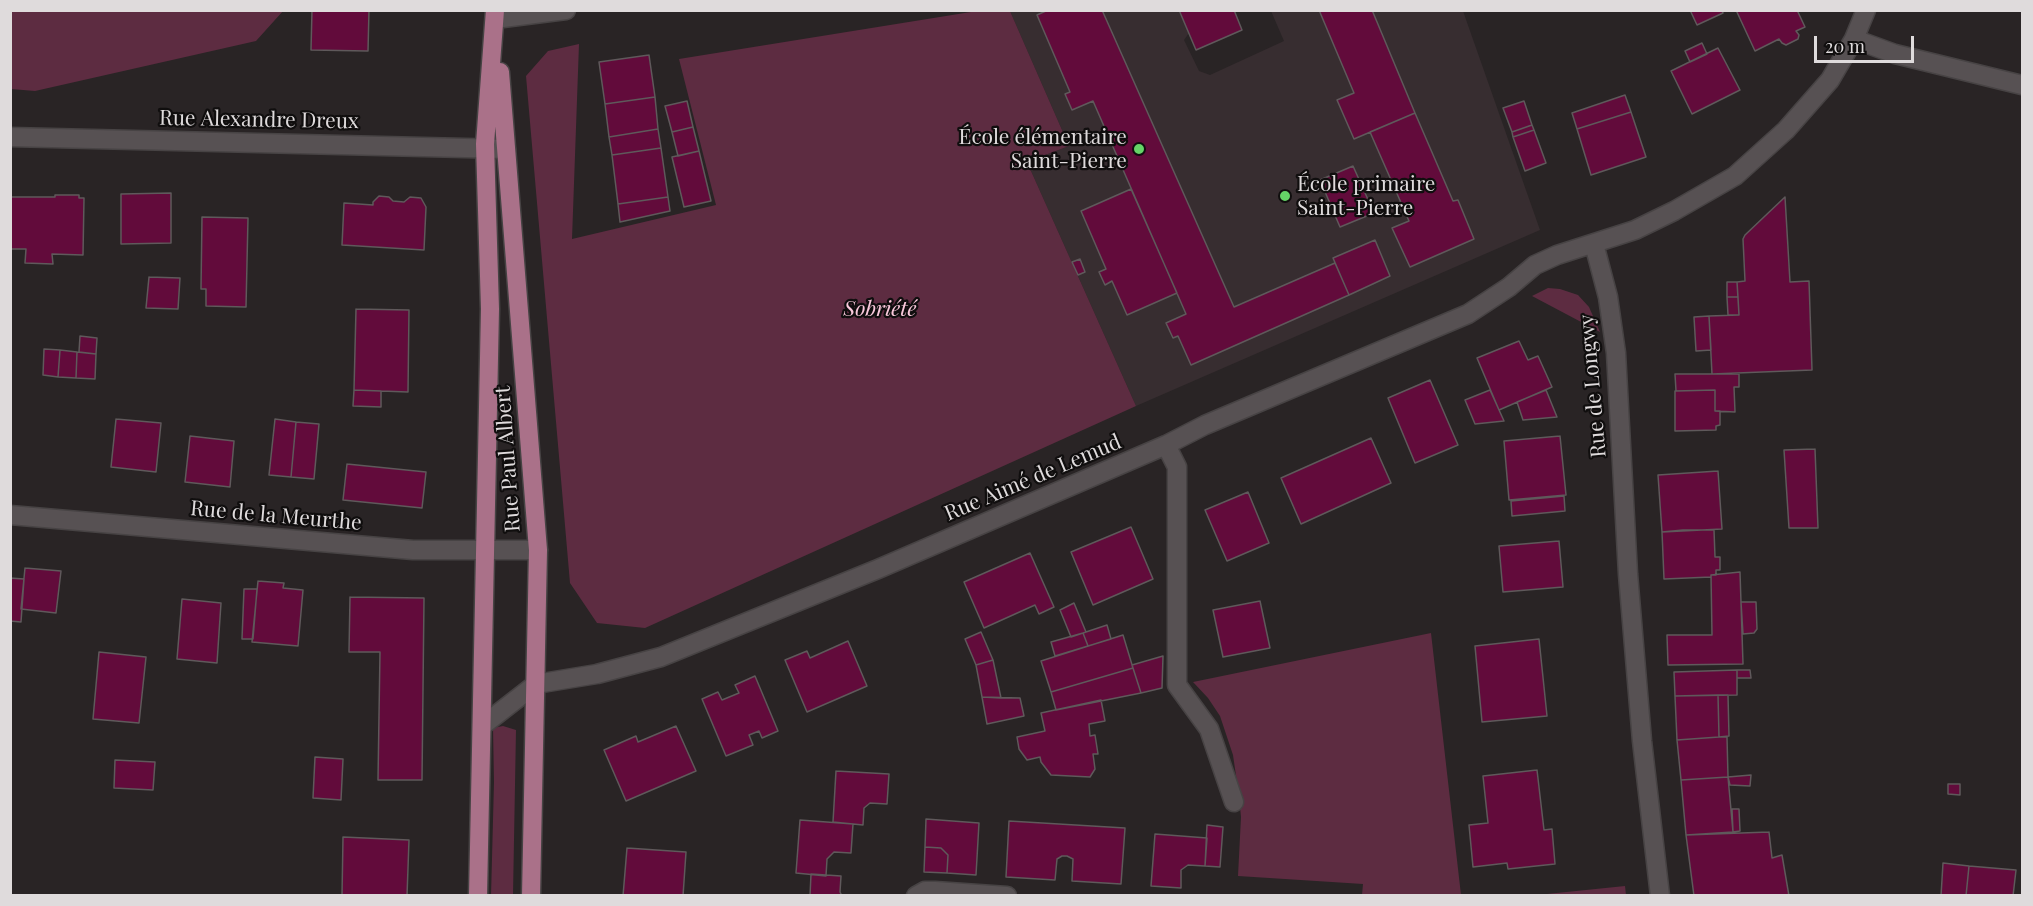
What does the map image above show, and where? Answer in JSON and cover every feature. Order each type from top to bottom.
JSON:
[{"type":"main road","name":"Rue Paul Albert","points":[[478,896],[490,309],[485,148],[495,15]]},
{"type":"main road","name":"Rue Paul Albert","points":[[495,15],[538,550],[531,896]]},
{"type":"street","points":[[495,15],[566,10]]},
{"type":"street","points":[[1594,244],[1635,230],[1674,211],[1735,176],[1794,122],[1830,80],[1854,39],[1866,10]]},
{"type":"street","points":[[1854,39],[1895,54],[2022,85]]},
{"type":"street","name":"Rue Alexandre Dreux","points":[[10,137],[506,148]]},
{"type":"street","name":"Rue Aimé de Lemud","points":[[482,726],[536,684],[597,674],[661,657],[878,569],[1166,445],[1205,425],[1468,314],[1509,287],[1535,266],[1557,255],[1594,244]]},
{"type":"street","name":"Rue de Longwy","points":[[1594,244],[1608,297],[1616,353],[1628,574],[1642,741],[1660,896]]},
{"type":"street","points":[[1166,445],[1177,467],[1177,685],[1209,729],[1234,802]]},
{"type":"street","name":"Rue de la Meurthe","points":[[10,515],[413,550],[538,550]]},
{"type":"street","points":[[916,896],[926,891],[935,891],[1007,896]]},
{"type":"shaded area","name":"École primaire Saint-Pierre","points":[[1010,11],[1179,11],[1189,33],[1184,40],[1199,71],[1210,75],[1284,41],[1271,11],[1463,11],[1540,230],[1136,406],[1027,162],[1069,146]]},
{"type":"green space","points":[[283,10],[256,41],[35,91],[11,89],[10,11]]},
{"type":"green space","name":"Sobriété","points":[[977,11],[1010,11],[1069,146],[1027,162],[1136,406],[645,628],[597,623],[570,583],[526,76],[548,51],[579,44],[572,239],[716,205],[679,59]]},
{"type":"green space","points":[[1548,288],[1578,295],[1589,307],[1600,332],[1532,296]]},
{"type":"green space","points":[[1431,633],[1461,895],[1362,895],[1363,884],[1238,876],[1241,817],[1233,755],[1220,716],[1193,682]]},
{"type":"green space","points":[[503,726],[516,730],[513,895],[491,896],[493,728]]},
{"type":"green space","points":[[1625,886],[1626,895],[1537,895]]},
{"type":"building","points":[[312,10],[369,10],[368,51],[311,50]]},
{"type":"building","name":"École élémentaire Saint-Pierre","points":[[1048,10],[1102,10],[1234,307],[1335,263],[1349,295],[1191,365],[1178,336],[1173,338],[1166,323],[1186,314],[1093,101],[1072,110],[1065,94],[1070,92],[1037,15]]},
{"type":"building","points":[[1179,10],[1234,10],[1242,30],[1196,50]]},
{"type":"building","points":[[1319,10],[1372,10],[1415,113],[1354,139],[1337,100],[1354,93]]},
{"type":"building","points":[[1690,10],[1722,10],[1723,13],[1697,25]]},
{"type":"building","points":[[1736,10],[1797,10],[1805,27],[1796,31],[1799,35],[1798,39],[1786,45],[1779,39],[1755,51]]},
{"type":"building","points":[[1702,43],[1707,54],[1690,62],[1685,51]]},
{"type":"building","points":[[1718,48],[1740,90],[1692,114],[1671,71]]},
{"type":"building","points":[[649,55],[655,97],[605,104],[599,62]]},
{"type":"building","points":[[1625,95],[1631,112],[1577,129],[1572,113]]},
{"type":"building","points":[[655,97],[658,129],[609,137],[605,104]]},
{"type":"building","points":[[687,101],[693,127],[672,132],[665,106]]},
{"type":"building","points":[[1524,101],[1532,125],[1512,132],[1503,108]]},
{"type":"building","points":[[1631,112],[1646,157],[1591,175],[1577,129]]},
{"type":"building","points":[[1415,113],[1453,201],[1458,200],[1474,239],[1410,267],[1392,228],[1409,221],[1370,132]]},
{"type":"building","points":[[1532,125],[1534,130],[1513,137],[1512,132]]},
{"type":"building","points":[[693,127],[699,151],[678,156],[672,132]]},
{"type":"building","points":[[658,129],[661,148],[612,155],[609,137]]},
{"type":"building","points":[[1534,130],[1546,163],[1525,171],[1513,137]]},
{"type":"building","points":[[661,148],[668,197],[618,204],[612,155]]},
{"type":"building","points":[[699,151],[711,201],[684,207],[672,157]]},
{"type":"building","points":[[1353,166],[1374,213],[1340,227],[1320,180]]},
{"type":"building","points":[[1131,189],[1177,293],[1127,315],[1112,281],[1105,285],[1099,272],[1106,269],[1081,211]]},
{"type":"building","points":[[171,193],[171,243],[121,244],[121,194]]},
{"type":"building","points":[[55,195],[79,195],[79,198],[84,198],[83,255],[52,254],[53,264],[25,263],[26,249],[10,249],[10,197],[55,197]]},
{"type":"building","points":[[379,196],[404,202],[410,197],[421,198],[426,207],[424,250],[342,245],[344,203],[373,205]]},
{"type":"building","points":[[668,197],[670,211],[620,222],[618,204]]},
{"type":"building","points":[[1785,197],[1790,282],[1809,281],[1812,370],[1712,374],[1709,316],[1739,315],[1737,282],[1745,281],[1743,239]]},
{"type":"building","points":[[202,217],[248,218],[246,307],[206,306],[206,289],[201,289]]},
{"type":"building","points":[[1375,240],[1390,276],[1349,295],[1333,258]]},
{"type":"building","points":[[1080,259],[1085,272],[1078,275],[1072,262]]},
{"type":"building","points":[[149,277],[180,278],[178,309],[146,308]]},
{"type":"building","points":[[1727,282],[1737,282],[1738,297],[1727,297]]},
{"type":"building","points":[[1727,297],[1738,297],[1739,315],[1728,315]]},
{"type":"building","points":[[356,309],[409,310],[408,392],[354,390]]},
{"type":"building","points":[[1709,316],[1711,350],[1696,351],[1694,317]]},
{"type":"building","points":[[80,336],[97,338],[96,354],[79,352]]},
{"type":"building","points":[[1519,341],[1528,360],[1538,356],[1552,387],[1499,410],[1477,358]]},
{"type":"building","points":[[44,349],[60,350],[58,377],[43,375]]},
{"type":"building","points":[[60,350],[77,352],[76,378],[58,377]]},
{"type":"building","points":[[77,352],[96,354],[95,379],[76,378]]},
{"type":"building","points":[[1675,374],[1739,374],[1739,387],[1734,387],[1735,412],[1715,411],[1715,390],[1676,391]]},
{"type":"building","points":[[1430,380],[1458,445],[1415,463],[1388,398]]},
{"type":"building","points":[[354,390],[381,391],[381,407],[353,406]]},
{"type":"building","points":[[1490,390],[1504,421],[1475,424],[1465,400]]},
{"type":"building","points":[[1546,390],[1557,417],[1523,420],[1517,402]]},
{"type":"building","points":[[1715,390],[1715,411],[1720,411],[1720,425],[1716,426],[1716,430],[1675,431],[1675,391]]},
{"type":"building","points":[[116,419],[161,423],[156,472],[111,467]]},
{"type":"building","points":[[275,419],[296,422],[291,477],[269,475]]},
{"type":"building","points":[[296,422],[319,424],[314,479],[291,477]]},
{"type":"building","points":[[190,436],[234,441],[230,487],[185,482]]},
{"type":"building","points":[[1560,436],[1566,495],[1509,500],[1504,441]]},
{"type":"building","points":[[1371,438],[1391,483],[1301,524],[1281,478]]},
{"type":"building","points":[[1815,449],[1818,528],[1789,528],[1784,450]]},
{"type":"building","points":[[347,464],[426,472],[422,508],[343,500]]},
{"type":"building","points":[[1718,471],[1722,529],[1662,532],[1658,475]]},
{"type":"building","points":[[1248,492],[1269,543],[1227,561],[1205,510]]},
{"type":"building","points":[[1564,496],[1565,511],[1512,516],[1511,501]]},
{"type":"building","points":[[1131,527],[1153,579],[1093,605],[1071,552]]},
{"type":"building","points":[[1714,530],[1715,557],[1720,557],[1720,570],[1716,570],[1716,575],[1664,579],[1662,532]]},
{"type":"building","points":[[1559,541],[1563,587],[1503,592],[1499,546]]},
{"type":"building","points":[[1030,553],[1054,607],[1039,614],[1035,605],[984,628],[964,582]]},
{"type":"building","points":[[25,568],[61,571],[56,613],[21,609]]},
{"type":"building","points":[[1740,572],[1743,664],[1668,665],[1667,635],[1712,635],[1711,575]]},
{"type":"building","points":[[10,578],[24,579],[21,622],[10,621]]},
{"type":"building","points":[[258,581],[284,583],[283,588],[303,590],[298,646],[252,642]]},
{"type":"building","points":[[244,589],[257,589],[253,639],[242,639]]},
{"type":"building","points":[[350,597],[424,598],[422,780],[378,780],[380,652],[349,652]]},
{"type":"building","points":[[182,599],[221,603],[217,663],[177,659]]},
{"type":"building","points":[[1260,601],[1270,648],[1223,657],[1213,610]]},
{"type":"building","points":[[1741,602],[1756,602],[1757,629],[1754,633],[1743,634]]},
{"type":"building","points":[[1074,603],[1086,632],[1071,637],[1060,610]]},
{"type":"building","points":[[1107,625],[1111,639],[1088,646],[1083,633]]},
{"type":"building","points":[[981,632],[993,660],[976,665],[965,639]]},
{"type":"building","points":[[1083,633],[1088,646],[1055,656],[1051,642]]},
{"type":"building","points":[[1123,635],[1133,668],[1051,692],[1041,661]]},
{"type":"building","points":[[1539,639],[1547,716],[1482,722],[1475,646]]},
{"type":"building","points":[[848,641],[867,686],[807,712],[785,660],[807,651],[810,658]]},
{"type":"building","points":[[99,652],[146,657],[139,723],[93,719]]},
{"type":"building","points":[[1163,656],[1162,688],[1141,693],[1132,665]]},
{"type":"building","points":[[993,660],[1001,698],[982,697],[976,665]]},
{"type":"building","points":[[1133,668],[1141,693],[1056,710],[1051,692]]},
{"type":"building","points":[[1737,670],[1737,695],[1675,696],[1674,672]]},
{"type":"building","points":[[1737,670],[1750,670],[1751,678],[1737,678]]},
{"type":"building","points":[[755,676],[778,731],[762,738],[759,731],[749,735],[753,745],[726,756],[702,699],[718,692],[722,700],[739,693],[735,685]]},
{"type":"building","points":[[1718,695],[1719,737],[1677,740],[1675,696]]},
{"type":"building","points":[[1718,695],[1728,695],[1729,736],[1719,737]]},
{"type":"building","points":[[982,697],[1020,698],[1024,716],[987,724]]},
{"type":"building","points":[[1101,700],[1105,721],[1089,724],[1090,736],[1095,735],[1098,754],[1093,754],[1095,769],[1090,777],[1051,775],[1040,757],[1027,760],[1019,749],[1017,737],[1045,731],[1041,713]]},
{"type":"building","points":[[676,726],[696,771],[626,801],[604,750],[636,736],[638,742]]},
{"type":"building","points":[[1727,737],[1728,777],[1681,780],[1677,740]]},
{"type":"building","points":[[315,757],[343,759],[341,800],[313,798]]},
{"type":"building","points":[[115,760],[155,762],[153,790],[114,788]]},
{"type":"building","points":[[1537,770],[1544,830],[1552,829],[1555,864],[1508,869],[1507,863],[1473,867],[1469,825],[1488,823],[1483,776]]},
{"type":"building","points":[[836,771],[889,774],[887,804],[870,803],[864,808],[863,825],[833,822]]},
{"type":"building","points":[[1751,775],[1750,786],[1730,785],[1728,777]]},
{"type":"building","points":[[1728,777],[1733,832],[1686,835],[1681,780]]},
{"type":"building","points":[[1948,784],[1960,784],[1960,795],[1948,794]]},
{"type":"building","points":[[1732,809],[1739,809],[1740,831],[1733,832]]},
{"type":"building","points":[[926,819],[979,823],[976,875],[947,873],[948,855],[941,848],[925,847]]},
{"type":"building","points":[[800,820],[853,824],[851,853],[834,852],[827,859],[826,876],[796,873]]},
{"type":"building","points":[[1009,821],[1125,828],[1121,884],[1072,881],[1073,859],[1067,856],[1057,859],[1055,880],[1006,877]]},
{"type":"building","points":[[1207,825],[1223,827],[1220,867],[1205,866]]},
{"type":"building","points":[[1769,832],[1772,858],[1782,855],[1789,896],[1694,896],[1686,835]]},
{"type":"building","points":[[1155,834],[1207,838],[1205,866],[1188,865],[1181,870],[1181,888],[1151,886]]},
{"type":"building","points":[[343,837],[409,840],[407,896],[342,896]]},
{"type":"building","points":[[925,847],[941,848],[948,855],[947,873],[924,872]]},
{"type":"building","points":[[627,848],[686,852],[683,896],[623,896]]},
{"type":"building","points":[[1943,863],[1969,866],[1966,896],[1941,896]]},
{"type":"building","points":[[1969,866],[2016,870],[2013,896],[1966,896]]},
{"type":"building","points":[[811,874],[841,876],[842,896],[810,896]]},
{"type":"place","name":"École élémentaire Saint-Pierre","points":[[1139,149]]},
{"type":"place","name":"École primaire Saint-Pierre","points":[[1285,196]]}]
